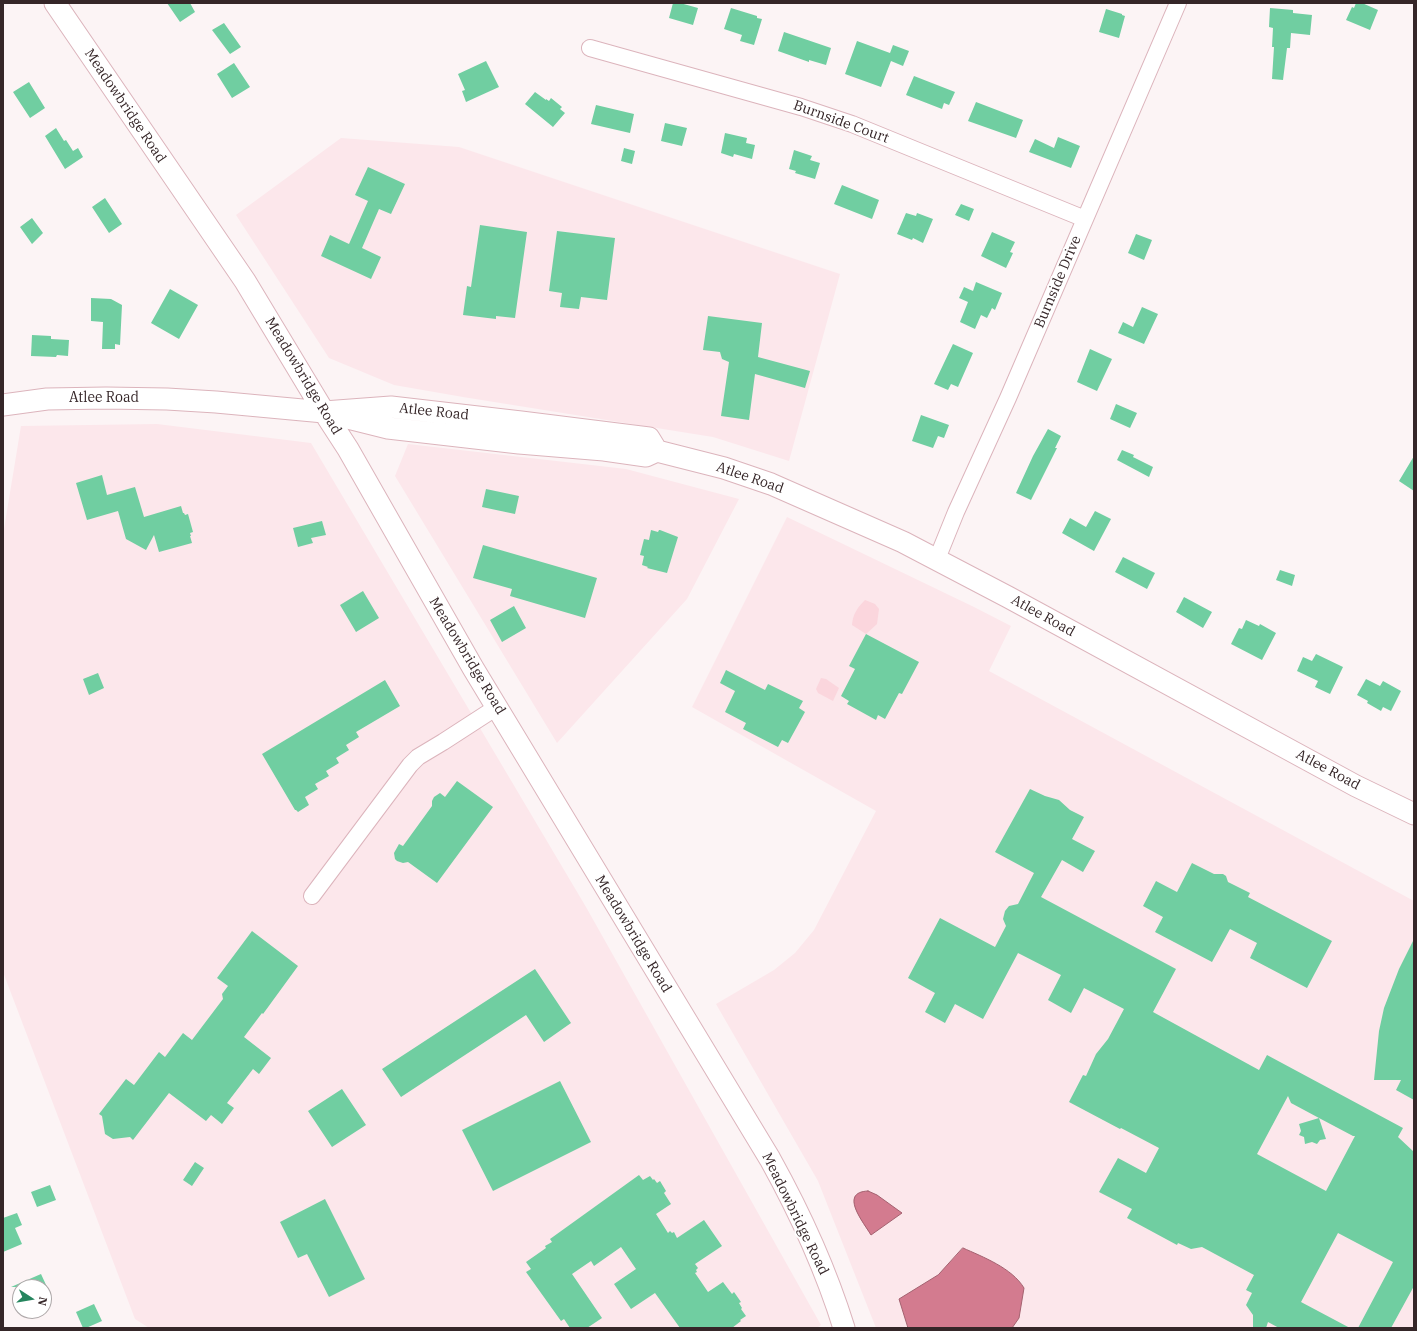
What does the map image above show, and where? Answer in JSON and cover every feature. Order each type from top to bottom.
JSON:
[{"type":"main road","name":"Meadowbridge Road","points":[[55,3],[245,281],[348,449],[450,630],[770,1159],[805,1227],[825,1274],[844,1328]]},
{"type":"main road","name":"Atlee Road","points":[[3,405],[47,399],[106,398],[167,399],[216,402],[324,412],[391,407],[649,438],[657,450],[724,468],[771,484],[903,542],[1022,604],[1350,783],[1414,814]]},
{"type":"street","name":"Burnside Drive","points":[[937,559],[956,512],[1008,398],[1178,3]]},
{"type":"street","name":"Burnside Court","points":[[590,48],[801,107],[845,122],[1085,219]]},
{"type":"street","points":[[312,896],[410,765],[418,757],[497,707]]},
{"type":"shaded area","points":[[341,138],[459,147],[840,274],[789,461],[713,437],[394,385],[329,358],[236,215]]},
{"type":"shaded area","points":[[157,424],[311,443],[586,907],[821,1325],[817,1328],[149,1328],[135,1319],[3,972],[3,535],[21,426]]},
{"type":"shaded area","points":[[408,444],[626,469],[739,499],[687,599],[557,743],[395,476]]},
{"type":"shaded area","points":[[787,517],[1011,626],[989,671],[1414,901],[1414,1328],[876,1328],[818,1181],[716,1004],[774,970],[795,953],[814,930],[876,811],[692,707]]},
{"type":"shaded area","points":[[865,600],[875,604],[879,609],[877,624],[866,634],[852,625],[856,611]]},
{"type":"shaded area","points":[[821,678],[826,679],[839,688],[833,701],[818,693],[816,689]]},
{"type":"shaded area","points":[[868,1191],[877,1195],[902,1213],[871,1235],[859,1216],[854,1202],[855,1197],[859,1193]]},
{"type":"shaded area","points":[[963,1248],[1005,1269],[1019,1281],[1024,1288],[1019,1318],[1012,1328],[908,1328],[899,1299],[938,1275]]},
{"type":"building","points":[[167,3],[190,3],[195,12],[180,22]]},
{"type":"building","points":[[673,3],[680,3],[698,8],[693,25],[669,18]]},
{"type":"building","points":[[1356,3],[1362,3],[1378,10],[1370,30],[1346,20],[1352,7],[1354,8]]},
{"type":"building","points":[[731,8],[762,19],[754,45],[740,41],[742,35],[724,29]]},
{"type":"building","points":[[1270,8],[1293,10],[1293,13],[1312,15],[1310,35],[1291,33],[1290,48],[1287,48],[1283,80],[1272,79],[1274,47],[1272,47],[1273,28],[1269,27]]},
{"type":"building","points":[[1106,9],[1125,16],[1119,38],[1099,32]]},
{"type":"building","points":[[224,23],[241,47],[230,54],[212,30]]},
{"type":"building","points":[[784,32],[831,48],[826,65],[809,60],[809,62],[778,51]]},
{"type":"building","points":[[857,41],[890,53],[893,45],[909,51],[903,66],[891,61],[881,87],[845,74]]},
{"type":"building","points":[[486,61],[499,87],[466,102],[462,91],[465,90],[458,74]]},
{"type":"building","points":[[234,63],[250,87],[232,98],[217,74]]},
{"type":"building","points":[[914,76],[955,92],[949,105],[944,103],[942,109],[906,95]]},
{"type":"building","points":[[29,82],[45,108],[30,118],[13,92]]},
{"type":"building","points":[[535,92],[546,100],[549,101],[551,98],[562,107],[560,109],[565,113],[553,127],[525,104]]},
{"type":"building","points":[[976,102],[1023,120],[1016,138],[968,121]]},
{"type":"building","points":[[596,105],[634,114],[630,133],[591,124]]},
{"type":"building","points":[[665,123],[687,128],[682,146],[661,141]]},
{"type":"building","points":[[56,128],[64,141],[66,140],[73,151],[78,148],[83,157],[65,169],[45,136]]},
{"type":"building","points":[[725,133],[747,138],[746,143],[755,145],[752,159],[734,154],[733,157],[721,153]]},
{"type":"building","points":[[1058,137],[1080,146],[1071,168],[1029,152],[1035,139],[1054,148]]},
{"type":"building","points":[[624,148],[635,151],[632,164],[621,161]]},
{"type":"building","points":[[794,150],[812,156],[810,160],[820,163],[815,179],[795,173],[796,171],[789,169]]},
{"type":"building","points":[[368,167],[405,184],[391,214],[379,209],[362,248],[381,257],[371,279],[321,256],[330,235],[349,244],[368,201],[355,195]]},
{"type":"building","points":[[842,185],[879,200],[872,219],[834,204]]},
{"type":"building","points":[[105,198],[122,224],[109,233],[92,207]]},
{"type":"building","points":[[961,204],[974,209],[969,221],[955,215]]},
{"type":"building","points":[[906,213],[916,216],[917,213],[933,219],[923,243],[913,238],[912,240],[897,234]]},
{"type":"building","points":[[32,218],[43,233],[32,244],[20,227]]},
{"type":"building","points":[[480,225],[527,232],[515,318],[496,316],[496,319],[463,315],[467,286],[471,287]]},
{"type":"building","points":[[557,231],[615,238],[607,300],[581,297],[579,309],[560,307],[562,293],[549,291]]},
{"type":"building","points":[[992,232],[1015,242],[1010,252],[1013,253],[1006,268],[981,256]]},
{"type":"building","points":[[1136,234],[1152,240],[1144,260],[1128,253]]},
{"type":"building","points":[[976,282],[1002,293],[995,310],[992,308],[987,318],[981,315],[975,329],[960,322],[968,302],[959,298],[964,287],[973,291]]},
{"type":"building","points":[[170,289],[198,305],[179,339],[151,323]]},
{"type":"building","points":[[91,298],[111,299],[122,305],[120,345],[115,344],[115,349],[102,349],[103,322],[91,321]]},
{"type":"building","points":[[1142,307],[1158,314],[1144,344],[1118,333],[1123,322],[1133,327]]},
{"type":"building","points":[[708,316],[762,323],[758,357],[810,371],[805,388],[755,374],[749,420],[721,416],[729,362],[722,359],[720,352],[703,350]]},
{"type":"building","points":[[32,335],[51,336],[51,339],[69,340],[68,356],[31,356]]},
{"type":"building","points":[[953,344],[973,353],[958,387],[951,384],[948,390],[934,384]]},
{"type":"building","points":[[1090,349],[1112,359],[1097,391],[1077,382]]},
{"type":"building","points":[[1116,404],[1137,413],[1130,428],[1110,419]]},
{"type":"building","points":[[921,415],[949,425],[944,438],[938,436],[933,448],[912,441]]},
{"type":"building","points":[[1048,429],[1061,436],[1055,448],[1057,448],[1031,500],[1016,493],[1033,456]]},
{"type":"building","points":[[1122,450],[1134,455],[1133,457],[1153,467],[1149,477],[1117,460]]},
{"type":"building","points":[[1414,456],[1414,491],[1399,481]]},
{"type":"building","points":[[102,475],[107,495],[135,487],[144,517],[181,506],[183,513],[185,515],[188,514],[193,532],[190,533],[192,543],[159,552],[154,535],[146,550],[126,539],[118,511],[87,520],[76,483]]},
{"type":"building","points":[[486,489],[519,496],[515,514],[482,507]]},
{"type":"building","points":[[1095,511],[1111,519],[1094,551],[1062,533],[1070,518],[1086,527]]},
{"type":"building","points":[[322,521],[326,535],[311,538],[313,543],[298,547],[293,528]]},
{"type":"building","points":[[651,530],[658,532],[660,530],[678,537],[667,573],[647,568],[648,567],[642,565],[644,556],[640,555],[644,539],[649,540]]},
{"type":"building","points":[[483,545],[597,578],[585,618],[510,596],[512,589],[473,578]]},
{"type":"building","points":[[1123,557],[1155,573],[1147,589],[1115,572]]},
{"type":"building","points":[[1280,570],[1295,575],[1292,586],[1276,580]]},
{"type":"building","points":[[363,591],[379,618],[356,632],[340,605]]},
{"type":"building","points":[[1184,597],[1212,612],[1203,628],[1176,612]]},
{"type":"building","points":[[514,606],[526,628],[502,642],[490,620]]},
{"type":"building","points":[[1246,620],[1259,626],[1260,624],[1276,633],[1262,660],[1231,644],[1239,628],[1242,629]]},
{"type":"building","points":[[866,634],[919,662],[902,694],[899,693],[885,719],[878,715],[876,720],[847,704],[849,701],[841,696],[855,669],[849,666]]},
{"type":"building","points":[[1316,654],[1343,667],[1330,694],[1315,687],[1318,681],[1297,671],[1303,657],[1312,661]]},
{"type":"building","points":[[726,670],[765,690],[768,684],[803,701],[799,708],[805,712],[788,743],[782,740],[778,747],[743,729],[746,723],[725,712],[735,691],[720,683]]},
{"type":"building","points":[[98,673],[104,688],[89,695],[83,679]]},
{"type":"building","points":[[1366,679],[1380,686],[1383,681],[1401,691],[1391,711],[1383,707],[1381,711],[1357,695]]},
{"type":"building","points":[[385,680],[400,706],[356,732],[359,737],[346,745],[349,750],[336,758],[339,763],[326,771],[329,776],[315,784],[318,789],[305,797],[309,805],[298,812],[295,810],[262,754]]},
{"type":"building","points":[[457,781],[493,807],[437,883],[408,862],[403,863],[397,861],[394,853],[399,844],[403,846],[432,806],[434,797],[440,793],[445,797]]},
{"type":"building","points":[[1030,789],[1045,796],[1059,800],[1070,810],[1084,817],[1072,839],[1095,851],[1083,872],[1062,860],[1041,897],[1176,969],[1153,1012],[1259,1070],[1267,1055],[1403,1128],[1398,1137],[1414,1152],[1414,1286],[1391,1328],[1358,1328],[1393,1262],[1338,1233],[1301,1302],[1350,1328],[1279,1328],[1268,1322],[1266,1328],[1253,1328],[1253,1315],[1246,1305],[1252,1293],[1246,1290],[1254,1275],[1202,1247],[1191,1249],[1178,1243],[1177,1245],[1127,1218],[1132,1209],[1099,1192],[1118,1158],[1146,1173],[1159,1148],[1069,1102],[1083,1075],[1086,1076],[1096,1054],[1108,1039],[1124,1009],[1084,988],[1071,1013],[1048,1000],[1061,975],[1018,953],[983,1019],[955,1004],[945,1023],[925,1012],[935,993],[908,978],[940,918],[995,947],[1006,926],[1003,919],[1005,911],[1009,906],[1018,904],[1034,873],[995,852]],"holes":[[[1288,1096],[1291,1103],[1355,1136],[1326,1191],[1257,1154]]]},
{"type":"building","points":[[1192,863],[1214,874],[1223,874],[1226,876],[1228,882],[1250,893],[1248,897],[1332,941],[1307,988],[1250,958],[1257,943],[1230,929],[1212,962],[1155,932],[1163,917],[1143,906],[1156,881],[1177,892]]},
{"type":"building","points":[[252,931],[298,966],[244,1037],[271,1058],[259,1074],[253,1069],[227,1103],[234,1108],[222,1124],[211,1115],[206,1121],[169,1093],[133,1140],[130,1137],[113,1139],[105,1134],[102,1116],[99,1114],[126,1079],[134,1085],[159,1052],[165,1057],[183,1033],[192,1040],[223,999],[222,994],[228,986],[217,978]]},
{"type":"building","points":[[1414,939],[1414,1100],[1396,1090],[1401,1080],[1374,1080],[1379,1031],[1384,1008],[1399,969]]},
{"type":"building","points":[[535,969],[571,1023],[544,1042],[526,1015],[401,1097],[382,1069]]},
{"type":"building","points":[[560,1081],[591,1142],[493,1191],[462,1130]]},
{"type":"building","points":[[342,1089],[366,1125],[332,1147],[308,1111]]},
{"type":"building","points":[[1319,1118],[1326,1139],[1320,1140],[1317,1144],[1312,1142],[1305,1144],[1304,1137],[1299,1135],[1301,1131],[1299,1124]]},
{"type":"building","points":[[195,1162],[204,1168],[192,1186],[183,1180]]},
{"type":"building","points":[[639,1175],[643,1180],[650,1176],[657,1183],[660,1181],[666,1191],[664,1193],[671,1204],[656,1214],[668,1233],[670,1231],[672,1233],[674,1232],[677,1238],[704,1220],[722,1246],[695,1264],[698,1268],[696,1270],[697,1272],[695,1273],[708,1292],[723,1282],[732,1294],[734,1292],[741,1302],[739,1303],[742,1308],[741,1309],[746,1316],[732,1328],[680,1328],[655,1293],[631,1309],[614,1284],[636,1269],[621,1247],[594,1266],[591,1261],[572,1274],[602,1318],[587,1328],[570,1328],[564,1319],[561,1321],[526,1272],[531,1269],[526,1262],[546,1248],[545,1246],[552,1242],[550,1239]]},
{"type":"building","points":[[50,1185],[56,1200],[37,1207],[31,1192]]},
{"type":"building","points":[[325,1199],[365,1279],[329,1297],[307,1254],[298,1258],[280,1222]]},
{"type":"building","points":[[17,1213],[22,1225],[15,1228],[22,1244],[3,1252],[3,1218]]},
{"type":"building","points":[[41,1274],[43,1279],[29,1279]]},
{"type":"building","points":[[94,1304],[102,1321],[83,1328],[76,1312]]}]
